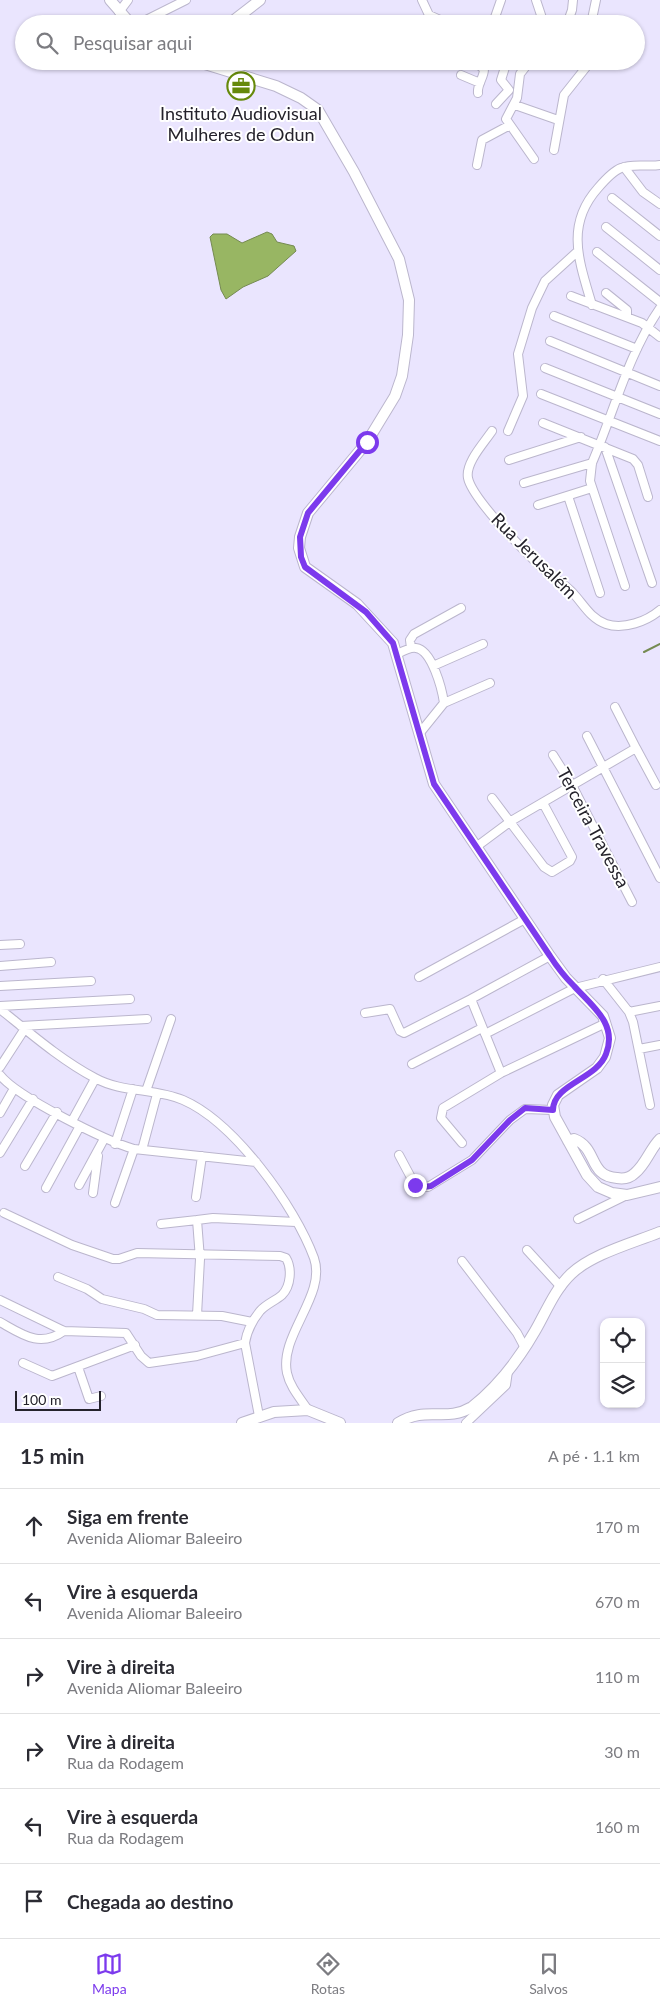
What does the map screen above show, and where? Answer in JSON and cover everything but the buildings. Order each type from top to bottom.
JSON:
[{"type":"main road","points":[[110,0],[122,15]]},
{"type":"main road","points":[[241,15],[260,0]]},
{"type":"main road","points":[[224,70],[276,86],[295,95],[318,110],[354,172],[401,263],[409,300],[410,321],[402,376],[395,396],[367,442],[308,513],[301,531],[299,548],[305,567],[362,608],[385,632],[397,654],[434,784],[550,956],[575,988],[603,1016],[610,1038],[606,1057],[597,1068],[558,1095],[553,1110],[571,1140],[587,1175],[594,1183],[612,1193],[627,1194],[660,1187]]},
{"type":"main road","points":[[571,1140],[588,1148],[593,1161],[602,1174],[620,1179],[635,1173],[660,1139]]},
{"type":"main road","points":[[398,1423],[408,1416],[419,1414],[457,1416],[474,1406],[508,1371],[525,1348],[560,1287],[570,1274],[582,1266],[660,1232]]},
{"type":"main road","points":[[242,1423],[274,1412],[308,1410],[334,1422]]},
{"type":"street","points":[[119,12],[128,0]]},
{"type":"street","points":[[156,15],[186,0]]},
{"type":"street","points":[[422,0],[429,15]]},
{"type":"street","points":[[496,15],[501,0]]},
{"type":"street","points":[[536,0],[541,15]]},
{"type":"street","points":[[570,15],[573,0]]},
{"type":"street","points":[[593,15],[596,0]]},
{"type":"street","points":[[478,93],[484,70]]},
{"type":"street","points":[[496,104],[509,90],[501,80],[504,70]]},
{"type":"street","points":[[523,70],[520,74],[520,90],[515,105],[506,119],[534,159]]},
{"type":"street","points":[[554,150],[558,120],[565,92],[583,70]]},
{"type":"street","points":[[461,75],[480,83]]},
{"type":"street","points":[[515,105],[558,120]]},
{"type":"street","points":[[477,165],[482,140],[510,125]]},
{"type":"street","points":[[592,304],[578,251],[580,215],[588,200],[615,172],[624,167],[660,165]]},
{"type":"street","points":[[624,167],[643,192],[660,204]]},
{"type":"street","points":[[612,198],[660,236]]},
{"type":"street","points":[[606,226],[660,270]]},
{"type":"street","points":[[508,431],[523,396],[518,354],[532,308],[545,281],[578,251]]},
{"type":"street","points":[[597,252],[660,302]]},
{"type":"street","points":[[606,293],[627,310],[627,317]]},
{"type":"street","points":[[571,296],[647,326],[660,337]]},
{"type":"street","points":[[625,586],[590,481],[592,463],[602,446],[609,420],[647,326],[660,308]]},
{"type":"street","points":[[554,316],[637,349]]},
{"type":"street","points":[[550,341],[660,386]]},
{"type":"street","points":[[545,368],[660,414]]},
{"type":"street","points":[[541,394],[660,440]]},
{"type":"street","points":[[542,423],[581,437],[636,462],[648,497]]},
{"type":"street","name":"Rua Jerusalém","points":[[492,431],[472,461],[468,474],[469,481],[486,507],[538,565],[573,593],[593,616],[607,624],[614,626],[644,621],[660,610]]},
{"type":"street","points":[[509,460],[581,437]]},
{"type":"street","points":[[602,446],[652,583]]},
{"type":"street","points":[[524,483],[592,463]]},
{"type":"street","points":[[538,505],[592,488]]},
{"type":"street","points":[[568,496],[600,593]]},
{"type":"street","points":[[411,648],[410,637],[461,608]]},
{"type":"street","points":[[433,666],[483,644]]},
{"type":"street","points":[[397,654],[411,648],[424,650],[433,666],[444,703]]},
{"type":"street","points":[[419,734],[444,703],[490,683]]},
{"type":"street","points":[[615,707],[656,785]]},
{"type":"street","points":[[587,736],[660,878]]},
{"type":"street","points":[[476,848],[511,821],[636,748]]},
{"type":"street","name":"Terceira Travessa","points":[[553,755],[572,785],[632,902]]},
{"type":"street","points":[[492,798],[548,871],[557,870],[570,861],[572,857],[543,803]]},
{"type":"street","points":[[419,977],[526,919]]},
{"type":"street","points":[[0,945],[20,944]]},
{"type":"street","points":[[365,1013],[390,1009],[400,1031],[404,1033],[550,956]]},
{"type":"street","points":[[0,966],[51,962]]},
{"type":"street","points":[[412,1064],[575,988],[603,979],[660,967]]},
{"type":"street","points":[[603,979],[630,1012],[650,1105]]},
{"type":"street","points":[[0,986],[91,981]]},
{"type":"street","points":[[0,1008],[130,998]]},
{"type":"street","points":[[471,999],[501,1073]]},
{"type":"street","points":[[630,1012],[660,1006]]},
{"type":"street","points":[[0,1008],[23,1028],[95,1079],[183,1099],[197,1107],[218,1123],[256,1162],[280,1194],[314,1260],[316,1274],[314,1285],[290,1346],[286,1365],[290,1382],[308,1410]]},
{"type":"street","points":[[23,1028],[147,1019]]},
{"type":"street","points":[[146,1091],[171,1019]]},
{"type":"street","points":[[462,1143],[441,1118],[442,1110],[501,1073],[606,1023]]},
{"type":"street","points":[[0,1067],[23,1028]]},
{"type":"street","points":[[639,1049],[660,1045]]},
{"type":"street","points":[[0,1075],[15,1091],[115,1144],[134,1149],[256,1162]]},
{"type":"street","points":[[46,1188],[95,1079]]},
{"type":"street","points":[[115,1144],[133,1089]]},
{"type":"street","points":[[0,1098],[15,1091]]},
{"type":"street","points":[[0,1113],[15,1091]]},
{"type":"street","points":[[142,1150],[157,1094]]},
{"type":"street","points":[[0,1154],[33,1099]]},
{"type":"street","points":[[399,1155],[415,1185],[428,1187],[475,1157],[510,1120],[525,1108],[553,1110]]},
{"type":"street","points":[[25,1166],[57,1112]]},
{"type":"street","points":[[79,1185],[104,1139]]},
{"type":"street","points":[[115,1203],[134,1149]]},
{"type":"street","points":[[93,1193],[98,1152]]},
{"type":"street","points":[[196,1197],[202,1156]]},
{"type":"street","points":[[578,1219],[627,1194]]},
{"type":"street","points":[[4,1213],[72,1245],[113,1259],[137,1253],[280,1256],[286,1258],[290,1270],[285,1290],[264,1307],[252,1322],[246,1343],[259,1416]]},
{"type":"street","points":[[161,1224],[213,1218],[296,1222]]},
{"type":"street","points":[[197,1220],[200,1254],[197,1316]]},
{"type":"street","points":[[527,1250],[560,1287]]},
{"type":"street","points":[[462,1261],[517,1333],[525,1348]]},
{"type":"street","points":[[58,1277],[87,1289],[102,1299],[144,1309],[155,1314],[222,1316],[252,1322]]},
{"type":"street","points":[[0,1300],[64,1331],[124,1332],[129,1334],[144,1360],[152,1364],[197,1356],[246,1343]]},
{"type":"street","points":[[0,1322],[17,1332],[38,1340],[48,1340],[64,1331]]},
{"type":"street","points":[[23,1363],[49,1376],[135,1345]]},
{"type":"street","points":[[78,1367],[89,1399],[101,1396]]},
{"type":"street","points":[[466,1423],[506,1385],[508,1371]]},
{"type":"shaded area","points":[[267,232],[272,234],[277,242],[294,246],[296,251],[268,276],[243,287],[226,299],[221,290],[210,237],[213,234],[227,234],[242,243]]},
{"type":"waterway","points":[[644,652],[660,644]]},
{"type":"place","name":"Instituto Audiovisual Mulheres de Odun","points":[[241,86]]},
{"type":"route","points":[[367,442],[308,513],[303,525],[299,548],[305,567],[357,604],[374,620],[393,643],[434,784],[566,978],[603,1016],[610,1038],[606,1057],[597,1068],[558,1095],[553,1105],[553,1110],[525,1108],[510,1120],[472,1160],[431,1186],[415,1185]]}]
